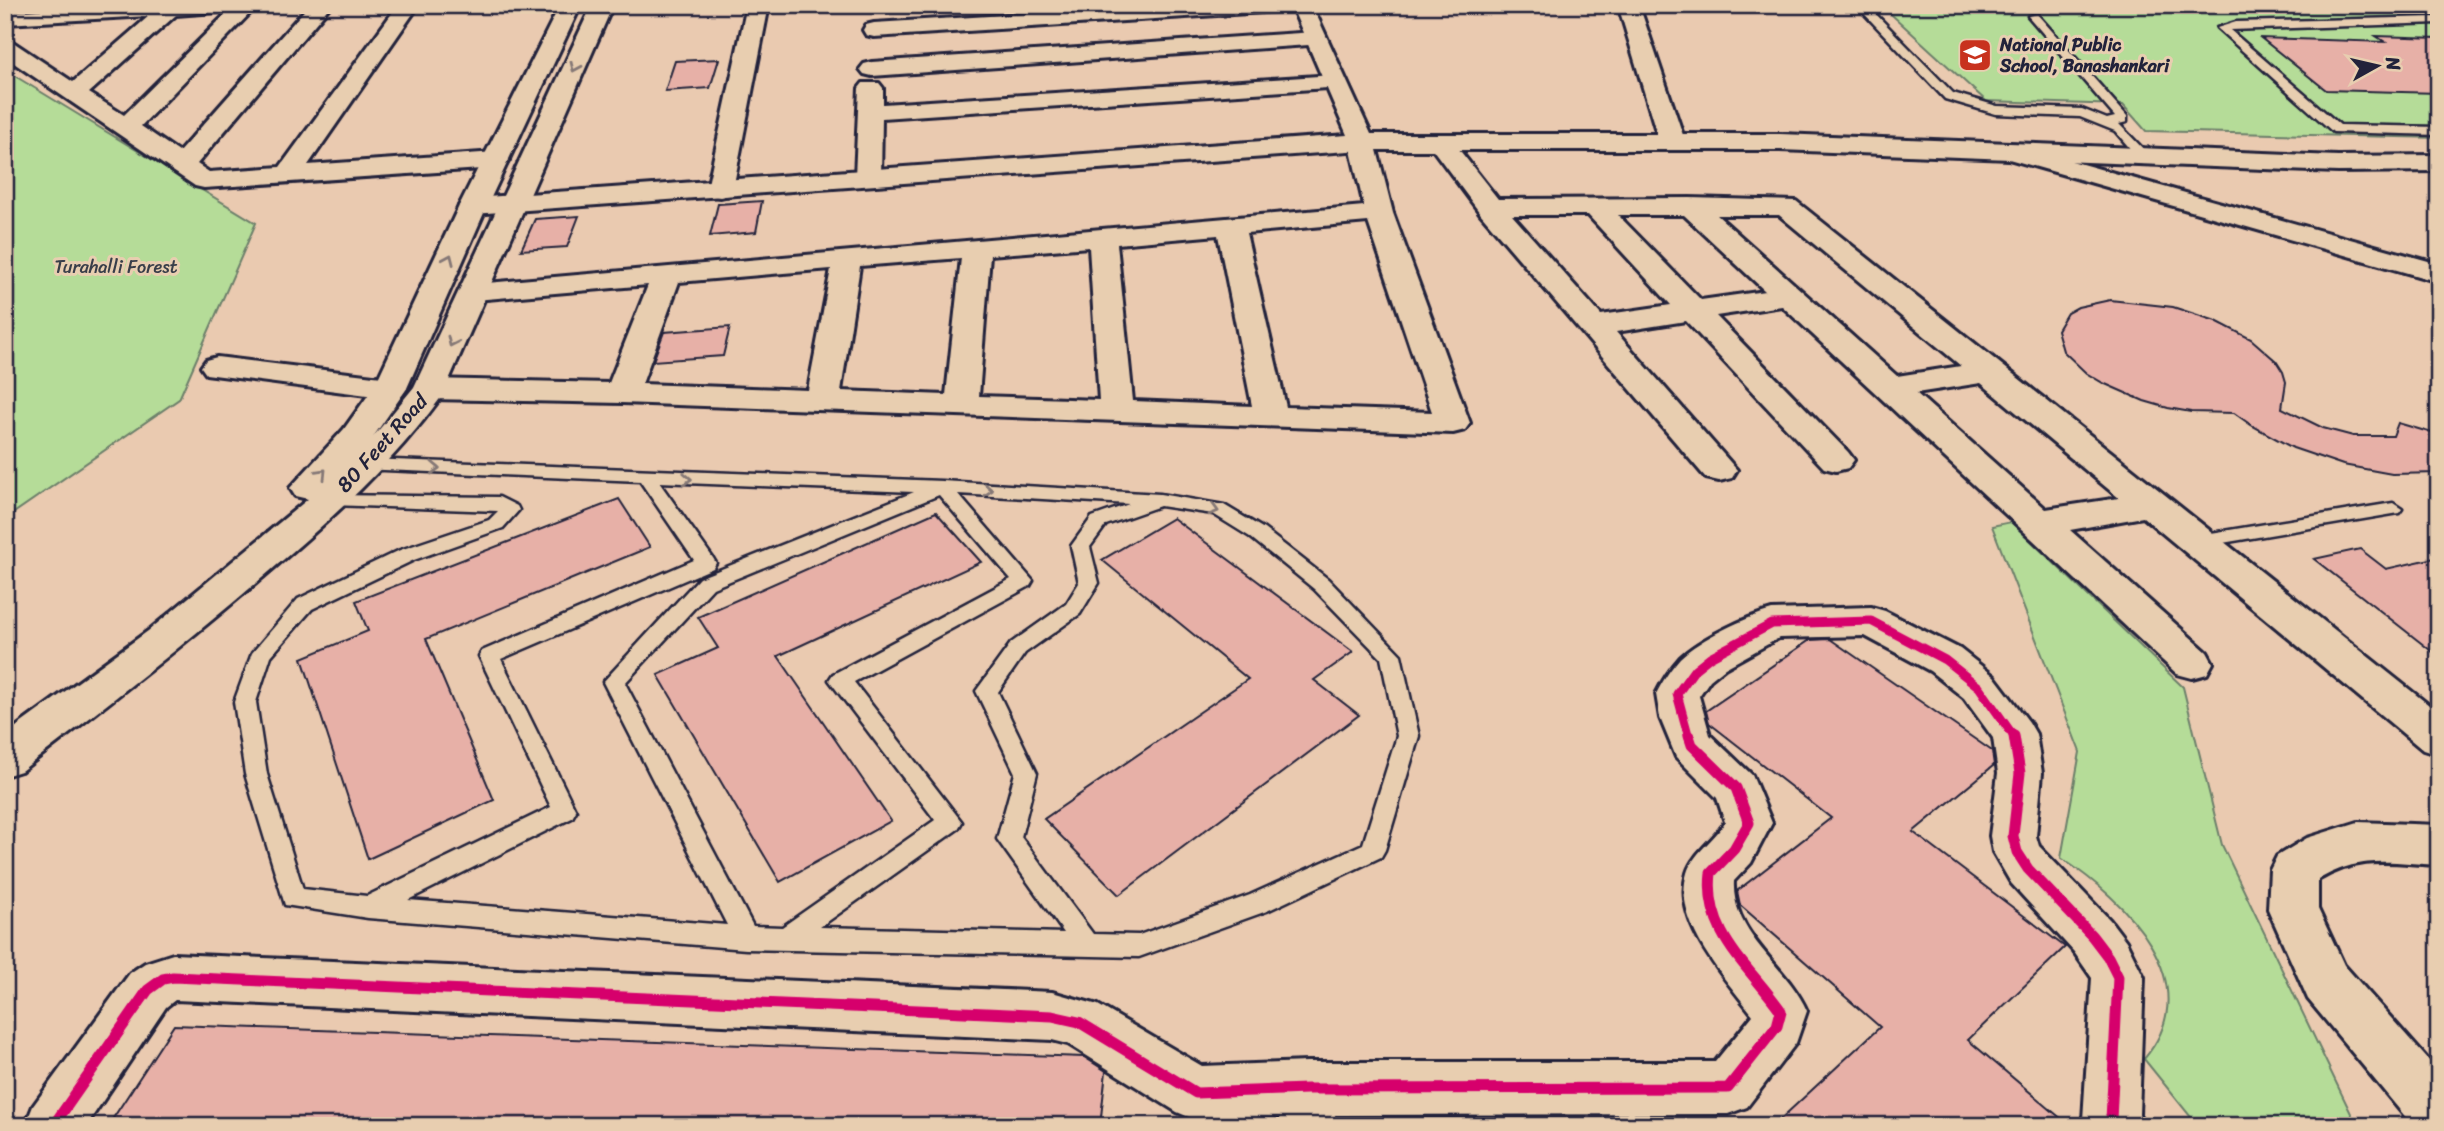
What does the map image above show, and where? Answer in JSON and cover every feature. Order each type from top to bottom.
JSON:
[{"type":"street","points":[[5,18],[232,5]]},
{"type":"street","points":[[126,127],[248,5]]},
{"type":"street","points":[[182,165],[321,5]]},
{"type":"street","points":[[287,176],[410,5]]},
{"type":"street","name":"80 Feet Road","points":[[5,735],[141,635],[304,492],[356,436],[390,388],[473,206],[571,5]]},
{"type":"street","name":"80 Feet Road","points":[[5,759],[162,641],[332,499],[367,465],[430,389],[603,5]]},
{"type":"street","points":[[720,189],[758,5]]},
{"type":"street","points":[[868,177],[876,5]]},
{"type":"street","points":[[874,30],[1279,5]]},
{"type":"street","points":[[430,389],[622,393],[1453,423],[1379,212],[1362,142],[1301,5]]},
{"type":"street","points":[[1628,5],[1672,141]]},
{"type":"street","points":[[75,93],[170,9]]},
{"type":"street","points":[[872,69],[1315,39]]},
{"type":"street","points":[[5,47],[204,180],[496,160]]},
{"type":"street","points":[[869,112],[1334,82]]},
{"type":"street","points":[[473,206],[1362,142],[1780,142],[2339,164],[2439,163]]},
{"type":"street","points":[[1425,143],[1490,207],[1719,470]]},
{"type":"street","points":[[2011,152],[2439,273]]},
{"type":"street","points":[[1594,206],[1836,460]]},
{"type":"street","points":[[1690,206],[2192,663]]},
{"type":"street","points":[[1490,207],[1786,207],[2439,737]]},
{"type":"street","points":[[475,291],[1379,212]]},
{"type":"street","points":[[1230,226],[1271,416]]},
{"type":"street","points":[[1102,237],[1117,411]]},
{"type":"street","points":[[962,405],[976,248]]},
{"type":"street","points":[[823,400],[847,259]]},
{"type":"street","points":[[622,393],[667,275]]},
{"type":"street","points":[[1594,326],[1789,296]]},
{"type":"street","points":[[217,367],[390,388]]},
{"type":"street","points":[[1888,387],[1989,372]]},
{"type":"street","points":[[2038,523],[2153,504]]},
{"type":"street","points":[[53,1126],[148,990],[163,979],[173,977],[1052,1016],[1079,1022],[1196,1093],[1320,1101],[1728,1088],[1777,1026],[1781,1011],[1725,938],[1710,903],[1711,873],[1734,849],[1749,823],[1736,788],[1692,745],[1677,694],[1695,669],[1710,657],[1772,624],[1871,621],[1945,660],[1979,687],[2014,734],[2020,774],[2013,836],[2017,852],[2028,869],[2092,936],[2108,957],[2118,977],[2111,1120],[2116,1126]]},
{"type":"street","points":[[2439,845],[2358,842],[2324,852],[2294,870],[2292,909],[2326,982],[2439,1114]]},
{"type":"lane","points":[[1861,5],[1949,96],[1996,110],[2082,113],[2119,128],[2146,157]]},
{"type":"lane","points":[[2033,16],[2123,119],[2109,122]]},
{"type":"lane","points":[[2439,20],[2235,25],[2222,28],[2337,129],[2439,131]]},
{"type":"lane","points":[[332,499],[499,503],[510,510],[496,524],[407,555],[306,604],[262,653],[245,702],[256,774],[294,898],[368,907],[746,938],[1139,946],[1258,904],[1373,850],[1408,736],[1391,656],[1321,584],[1257,533],[1218,509],[1160,500],[943,487],[367,465]]},
{"type":"lane","points":[[368,907],[564,811],[489,656],[706,563],[646,477]]},
{"type":"lane","points":[[788,937],[950,822],[840,680],[1023,580],[943,487]]},
{"type":"lane","points":[[746,938],[614,682],[706,583],[943,487]]},
{"type":"lane","points":[[1086,944],[1009,839],[1026,773],[987,691],[1018,648],[1073,609],[1088,583],[1080,546],[1099,521],[1160,500]]},
{"type":"lane","points":[[2199,541],[2393,509]]},
{"type":"green space","points":[[1881,5],[2439,5],[2439,138],[2146,131],[2123,105],[1986,101]]},
{"type":"green space","name":"Turahalli Forest","points":[[5,70],[256,223],[179,399],[5,519]]},
{"type":"green space","points":[[2011,522],[2183,687],[2222,845],[2357,1126],[2198,1126],[2144,1059],[2162,1030],[2167,1001],[2163,973],[2151,945],[2133,920],[2110,896],[2061,858],[2080,752],[1992,526]]},
{"type":"building","points":[[2376,36],[2439,38],[2439,93],[2326,90],[2261,38],[2385,42]]},
{"type":"building","points":[[719,59],[710,88],[665,91],[675,61]]},
{"type":"building","points":[[762,201],[756,232],[710,236],[718,204]]},
{"type":"building","points":[[579,216],[567,247],[521,250],[535,219]]},
{"type":"building","points":[[2110,300],[2173,307],[2216,321],[2251,339],[2276,361],[2283,372],[2286,382],[2282,408],[2323,428],[2353,436],[2393,436],[2398,423],[2439,435],[2439,473],[2392,474],[2343,465],[2293,448],[2234,413],[2191,412],[2168,408],[2103,383],[2086,373],[2063,351],[2057,330],[2067,313],[2078,307]]},
{"type":"building","points":[[730,327],[723,356],[653,361],[664,332]]},
{"type":"building","points":[[619,499],[650,547],[426,639],[494,800],[368,859],[302,658],[368,631],[356,601]]},
{"type":"building","points":[[936,512],[981,562],[778,656],[891,821],[780,882],[658,675],[718,648],[698,617]]},
{"type":"building","points":[[1173,518],[1353,652],[1314,680],[1359,715],[1119,895],[1044,819],[1248,679],[1102,560]]},
{"type":"building","points":[[2360,549],[2386,569],[2439,557],[2439,657],[2314,559]]},
{"type":"building","points":[[1830,639],[1992,751],[1994,765],[1913,832],[2065,947],[1968,1040],[2070,1126],[1773,1126],[1880,1027],[1740,905],[1737,891],[1831,818],[1709,723],[1706,711],[1810,640]]},
{"type":"building","points":[[174,1025],[1084,1057],[1106,1071],[1100,1126],[108,1126]]},
{"type":"cycle path","points":[[53,1126],[148,990],[163,979],[173,977],[1052,1016],[1079,1022],[1196,1093],[1307,1089],[1728,1088],[1777,1026],[1781,1011],[1729,944],[1713,915],[1710,897],[1711,873],[1734,849],[1749,823],[1736,788],[1692,745],[1677,694],[1695,669],[1710,657],[1772,624],[1871,621],[1945,660],[1979,687],[2014,734],[2020,773],[2013,836],[2017,852],[2028,869],[2092,936],[2108,957],[2118,977],[2111,1120],[2116,1126]]},
{"type":"place","name":"National Public School, Banashankari","points":[[1975,55]]}]
